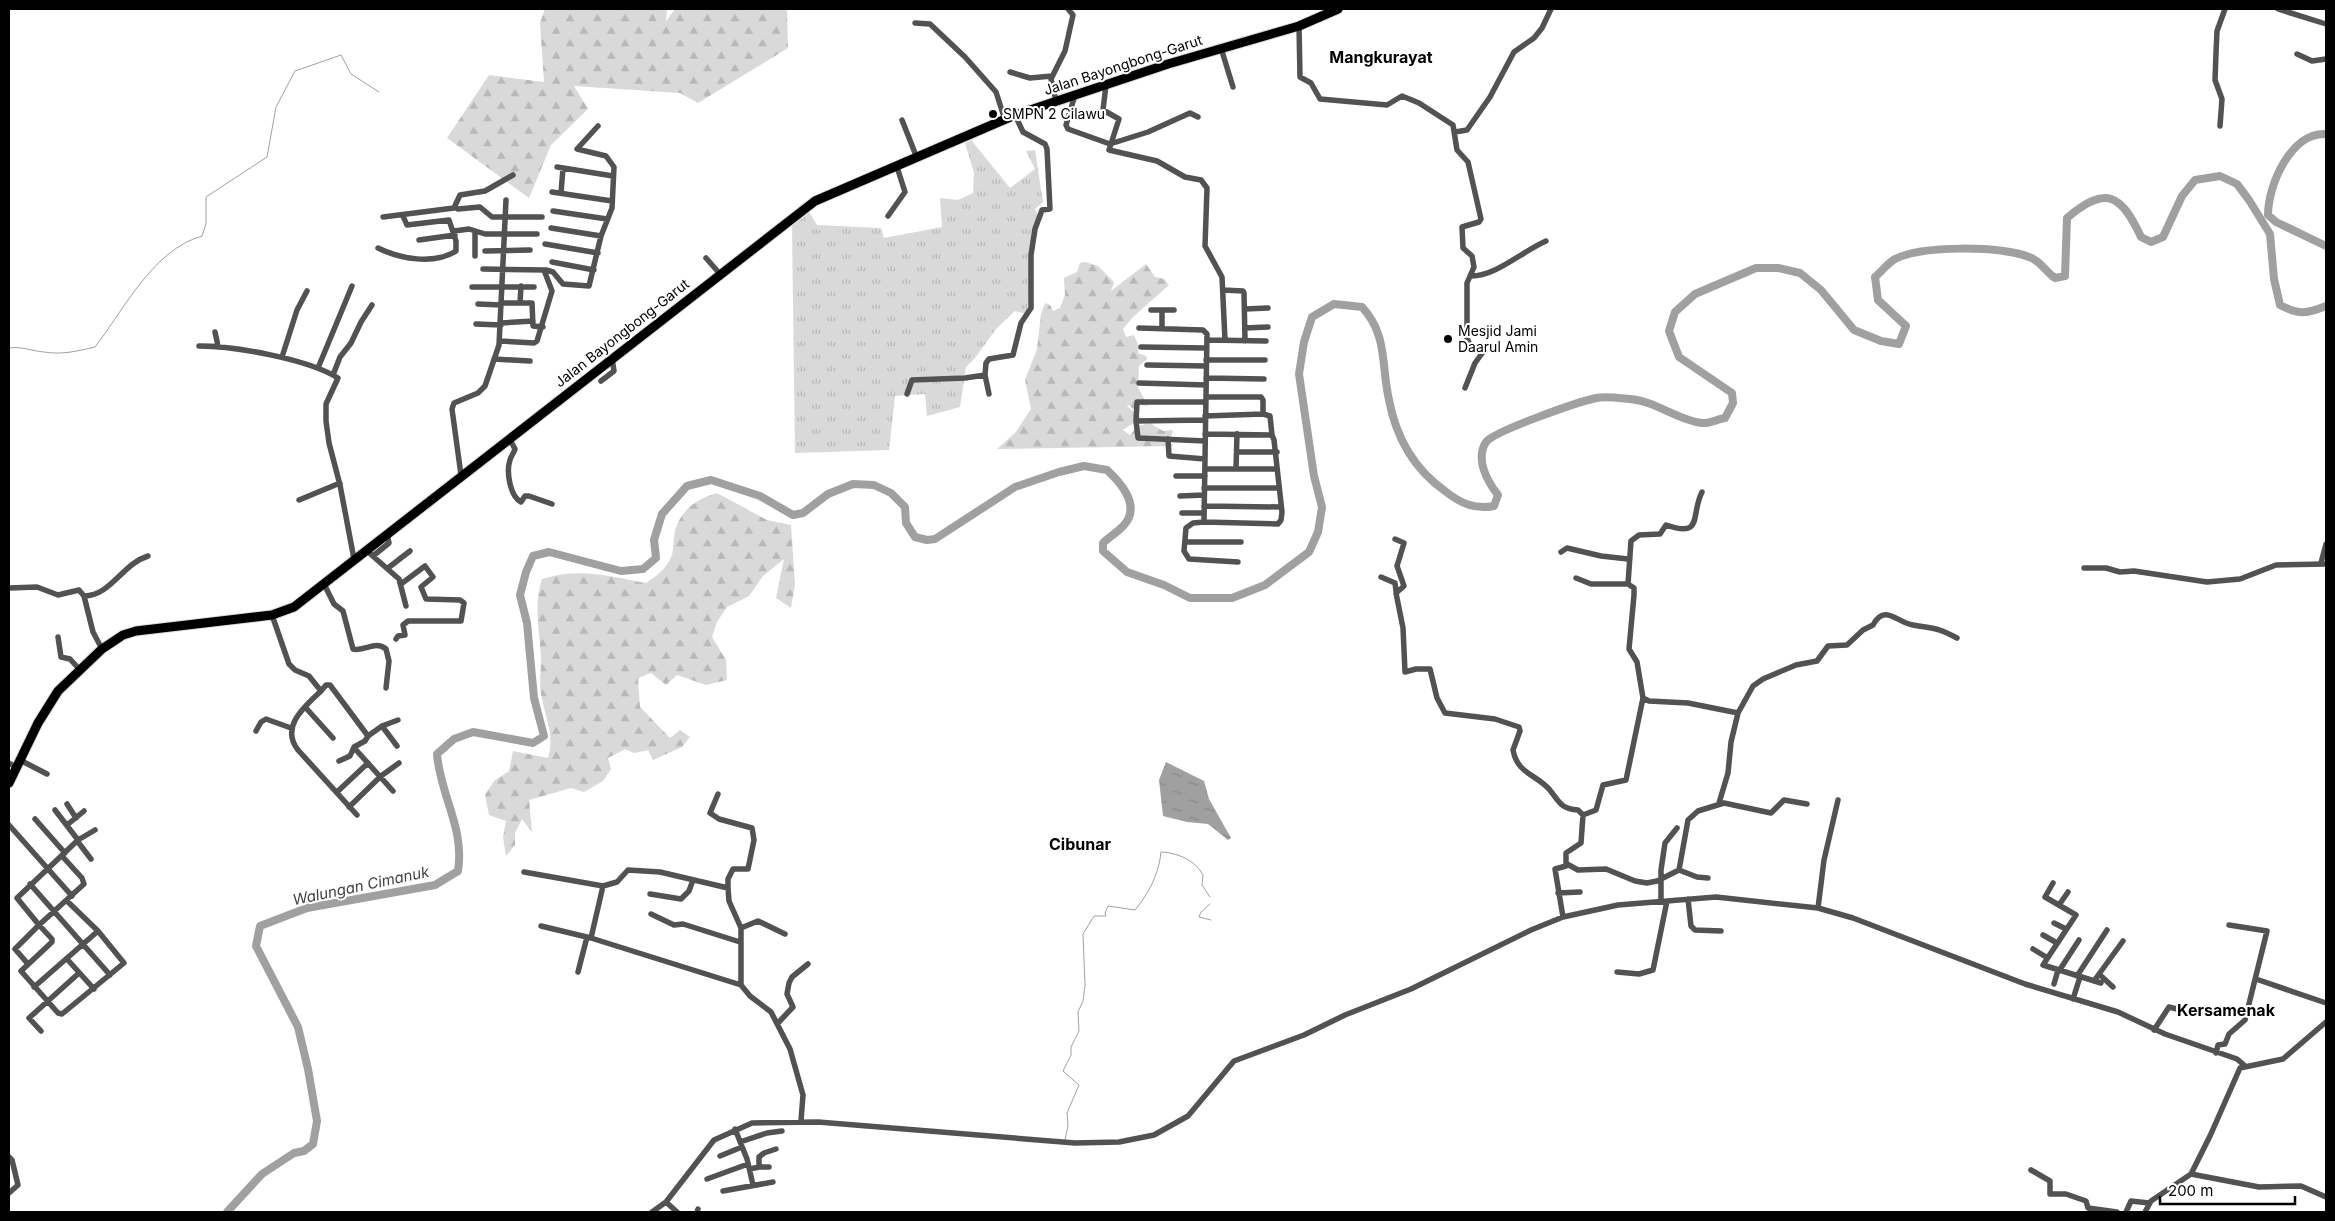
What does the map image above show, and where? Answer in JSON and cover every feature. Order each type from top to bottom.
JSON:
[{"type":"main road","name":"Jalan Bayongbong-Garut","points":[[9,783],[15,763],[58,691],[102,649],[128,632],[272,615],[294,607],[354,559],[370,553],[387,534],[461,475],[815,201],[1015,115],[1106,84],[1299,26],[1338,9]]},
{"type":"street","points":[[1056,101],[1051,84],[1052,76],[1065,51],[1071,32],[1073,15],[1068,9]]},
{"type":"street","points":[[1455,132],[1467,130],[1490,97],[1514,52],[1534,38],[1546,22],[1551,9]]},
{"type":"street","points":[[2220,126],[2222,98],[2215,80],[2216,53],[2217,31],[2225,9]]},
{"type":"street","points":[[2278,9],[2326,24]]},
{"type":"street","points":[[915,24],[930,24],[965,57],[996,92],[1005,120]]},
{"type":"street","points":[[1299,26],[1300,77],[1311,83],[1320,99],[1387,104],[1398,98],[1406,97],[1450,121],[1455,132],[1457,150],[1468,162],[1481,220],[1462,227],[1463,248],[1473,259],[1474,267],[1470,276],[1467,295],[1467,338],[1470,345],[1483,352],[1474,363],[1465,388]]},
{"type":"street","points":[[1221,48],[1233,87]]},
{"type":"street","points":[[2297,54],[2312,61],[2326,60]]},
{"type":"street","points":[[1010,72],[1030,78],[1052,76]]},
{"type":"street","points":[[1106,84],[1103,110],[1119,119],[1110,144],[1110,151],[1157,162],[1186,177],[1201,180],[1207,188],[1205,246],[1222,277],[1225,340]]},
{"type":"street","points":[[1075,94],[1074,104],[1066,125],[1068,129],[1110,144],[1148,132],[1190,113],[1198,117]]},
{"type":"street","points":[[989,394],[985,375],[986,363],[989,358],[1013,353],[1021,323],[1030,311],[1031,255],[1035,229],[1042,210],[1050,209],[1047,146],[1023,132],[1015,115]]},
{"type":"street","points":[[902,120],[917,158]]},
{"type":"street","points":[[483,269],[545,270],[553,272],[563,284],[587,288],[590,285],[601,236],[612,201],[613,163],[606,156],[577,149],[598,126]]},
{"type":"street","points":[[888,216],[905,192],[897,167]]},
{"type":"street","points":[[561,193],[560,168],[613,176]]},
{"type":"street","points":[[383,217],[403,216],[454,208],[460,195],[485,191],[513,174]]},
{"type":"street","points":[[552,192],[612,201]]},
{"type":"street","points":[[461,475],[452,409],[454,403],[483,389],[500,341],[506,200]]},
{"type":"street","points":[[458,209],[480,207],[489,217],[542,217]]},
{"type":"street","points":[[552,211],[607,219]]},
{"type":"street","points":[[378,248],[390,254],[406,258],[442,256],[456,251],[454,233],[449,220],[406,225],[403,216]]},
{"type":"street","points":[[551,228],[601,236]]},
{"type":"street","points":[[419,240],[469,229],[475,232],[537,234]]},
{"type":"street","points":[[475,232],[475,256]]},
{"type":"street","points":[[1470,276],[1484,276],[1497,267],[1507,265],[1529,248],[1546,242]]},
{"type":"street","points":[[545,244],[598,252]]},
{"type":"street","points":[[485,251],[530,250]]},
{"type":"street","points":[[706,258],[720,274]]},
{"type":"street","points":[[552,262],[594,270]]},
{"type":"street","points":[[500,341],[536,343],[543,327],[552,291],[545,270]]},
{"type":"street","points":[[318,368],[352,286]]},
{"type":"street","points":[[520,303],[521,286]]},
{"type":"street","points":[[472,287],[534,287]]},
{"type":"street","points":[[1223,290],[1243,291],[1245,341]]},
{"type":"street","points":[[282,357],[297,310],[308,291]]},
{"type":"street","points":[[478,304],[533,303],[533,326],[543,327]]},
{"type":"street","points":[[333,375],[340,357],[351,343],[372,305]]},
{"type":"street","points":[[1245,309],[1268,308]]},
{"type":"street","points":[[1151,310],[1174,310]]},
{"type":"street","points":[[1162,310],[1162,328]]},
{"type":"street","points":[[476,324],[533,321]]},
{"type":"street","points":[[1245,328],[1268,327]]},
{"type":"street","points":[[1139,328],[1203,330],[1207,334],[1204,522]]},
{"type":"street","points":[[215,332],[218,346]]},
{"type":"street","points":[[1207,340],[1266,341]]},
{"type":"street","points":[[199,346],[218,346],[282,357],[318,368],[339,379],[326,404],[326,421],[328,443],[340,484],[354,559]]},
{"type":"street","points":[[1141,347],[1206,348]]},
{"type":"street","points":[[601,381],[614,370],[612,358]]},
{"type":"street","points":[[494,359],[530,361]]},
{"type":"street","points":[[1147,365],[1265,360]]},
{"type":"street","points":[[907,394],[912,380],[965,378],[985,375]]},
{"type":"street","points":[[1140,383],[1264,379]]},
{"type":"street","points":[[1205,441],[1138,438],[1136,421],[1137,402],[1261,396],[1263,400],[1263,414]]},
{"type":"street","points":[[1136,421],[1263,414],[1270,416],[1272,435],[1277,452],[1281,520],[1278,524],[1204,522],[1188,525],[1184,551],[1189,560],[1238,562]]},
{"type":"street","points":[[1205,434],[1272,435]]},
{"type":"street","points":[[1236,469],[1237,434]]},
{"type":"street","points":[[510,438],[515,448],[509,461],[510,483],[517,499],[521,502],[525,496],[529,496],[552,504]]},
{"type":"street","points":[[1168,440],[1169,456],[1205,459]]},
{"type":"street","points":[[1237,452],[1277,452]]},
{"type":"street","points":[[1205,469],[1277,469]]},
{"type":"street","points":[[1176,476],[1205,476]]},
{"type":"street","points":[[299,500],[340,484]]},
{"type":"street","points":[[1204,488],[1278,488]]},
{"type":"street","points":[[1628,584],[1630,541],[1639,535],[1660,534],[1666,526],[1683,531],[1690,528],[1693,525],[1698,500],[1702,492]]},
{"type":"street","points":[[1180,496],[1204,495]]},
{"type":"street","points":[[1182,513],[1204,510],[1280,507]]},
{"type":"street","points":[[1395,540],[1404,543],[1397,565],[1404,586],[1396,591]]},
{"type":"street","points":[[1185,542],[1241,542]]},
{"type":"street","points":[[2084,568],[2106,568],[2120,572],[2134,571],[2207,582],[2240,578],[2276,565],[2324,563],[2326,544]]},
{"type":"street","points":[[1561,552],[1567,548],[1601,556],[1628,559]]},
{"type":"street","points":[[388,568],[410,551]]},
{"type":"street","points":[[370,553],[388,568],[401,584],[406,606]]},
{"type":"street","points":[[84,596],[97,594],[127,567],[148,556]]},
{"type":"street","points":[[396,639],[398,636],[406,634],[403,625],[408,620],[461,621],[464,604],[460,600],[426,598],[421,587],[433,576],[425,566],[401,584]]},
{"type":"street","points":[[1381,577],[1395,583],[1399,617],[1403,628],[1405,672],[1416,669],[1430,669],[1438,699],[1445,713],[1496,719],[1519,727],[1520,731],[1515,739],[1513,750],[1521,770],[1547,787],[1559,803],[1569,809],[1578,810],[1583,815],[1582,842],[1566,853],[1567,864]]},
{"type":"street","points":[[1576,578],[1591,584],[1628,584],[1634,588],[1629,651],[1637,662],[1643,698],[1626,780],[1604,785],[1596,810],[1583,815]]},
{"type":"street","points":[[324,584],[334,604],[343,611],[349,641],[353,649],[358,650],[376,645],[386,649],[390,661],[386,688]]},
{"type":"street","points":[[9,588],[37,587],[58,595],[77,589],[84,596],[93,632],[102,649]]},
{"type":"street","points":[[272,615],[289,664],[296,670],[309,676],[321,691]]},
{"type":"street","points":[[1720,803],[1728,773],[1731,742],[1738,713],[1755,684],[1802,663],[1817,661],[1828,646],[1848,645],[1863,630],[1873,626],[1877,617],[1893,616],[1913,625],[1943,629],[1957,638]]},
{"type":"street","points":[[58,636],[61,657],[70,659],[80,670]]},
{"type":"street","points":[[357,815],[296,747],[291,728],[294,720],[326,685],[330,685],[368,736]]},
{"type":"street","points":[[1643,698],[1654,701],[1688,703],[1738,713]]},
{"type":"street","points":[[306,708],[333,738]]},
{"type":"street","points":[[256,731],[261,722],[266,719],[291,728]]},
{"type":"street","points":[[339,761],[350,756],[354,747],[365,742],[368,736],[382,726],[398,720]]},
{"type":"street","points":[[382,726],[397,746]]},
{"type":"street","points":[[357,751],[393,791]]},
{"type":"street","points":[[15,763],[47,774]]},
{"type":"street","points":[[337,792],[368,763]]},
{"type":"street","points":[[349,807],[381,776],[399,763]]},
{"type":"street","points":[[718,794],[710,813],[718,818],[752,828],[754,839],[748,869],[733,869],[728,879],[729,901],[741,928],[740,985]]},
{"type":"street","points":[[1679,870],[1689,818],[1698,811],[1720,803],[1772,812],[1784,800],[1807,804]]},
{"type":"street","points":[[1818,908],[1824,860],[1838,800]]},
{"type":"street","points":[[67,804],[76,818]]},
{"type":"street","points":[[55,810],[91,859]]},
{"type":"street","points":[[67,825],[84,811]]},
{"type":"street","points":[[28,964],[15,949],[84,882],[35,818]]},
{"type":"street","points":[[9,827],[46,870],[60,886],[69,898],[123,960],[122,965],[62,1014],[58,1013],[22,973],[28,964],[52,940],[17,898],[30,884],[46,870],[64,855],[78,841],[95,830]]},
{"type":"street","points":[[1617,972],[1639,974],[1653,970],[1664,901],[1661,880],[1664,843],[1677,828]]},
{"type":"street","points":[[1562,917],[1554,869],[1567,864],[1578,870],[1604,868],[1641,882],[1661,880],[1679,870]]},
{"type":"street","points":[[524,872],[603,886],[617,882],[624,873],[634,870],[660,872],[728,888]]},
{"type":"street","points":[[1679,870],[1697,877],[1708,878]]},
{"type":"street","points":[[650,894],[681,899],[689,891],[693,880]]},
{"type":"street","points":[[2053,883],[2045,897],[2076,914],[2043,964],[2059,971],[2097,982],[2099,974],[2123,941]]},
{"type":"street","points":[[30,884],[110,975]]},
{"type":"street","points":[[578,972],[603,886]]},
{"type":"street","points":[[1558,893],[1580,892]]},
{"type":"street","points":[[2059,905],[2068,892]]},
{"type":"street","points":[[652,1212],[667,1207],[714,1140],[752,1123],[801,1121],[922,1129],[1064,1142],[1119,1142],[1139,1139],[1165,1130],[1188,1116],[1198,1107],[1234,1061],[1295,1039],[1345,1015],[1411,989],[1522,934],[1562,917],[1618,905],[1716,898],[1818,908],[1853,918],[2025,984],[2118,1012],[2154,1030],[2237,1059],[2244,1065]]},
{"type":"street","points":[[1688,899],[1691,926],[1696,930],[1721,931]]},
{"type":"street","points":[[651,914],[674,925],[683,924],[740,942]]},
{"type":"street","points":[[741,928],[758,921],[785,934]]},
{"type":"street","points":[[2054,922],[2066,929]]},
{"type":"street","points":[[2216,1053],[2218,1045],[2224,1044],[2229,1034],[2245,1020],[2267,931],[2229,925]]},
{"type":"street","points":[[541,926],[589,938],[740,985],[750,996],[767,1008],[778,1023],[794,1060],[802,1086],[801,1121]]},
{"type":"street","points":[[2073,999],[2078,976],[2107,930]]},
{"type":"street","points":[[34,987],[98,931]]},
{"type":"street","points":[[2043,935],[2057,943]]},
{"type":"street","points":[[2054,984],[2059,971],[2079,940]]},
{"type":"street","points":[[2033,950],[2046,958]]},
{"type":"street","points":[[67,959],[94,989]]},
{"type":"street","points":[[778,1023],[793,1007],[787,994],[791,978],[808,964]]},
{"type":"street","points":[[41,1031],[29,1018],[79,973]]},
{"type":"street","points":[[2099,974],[2112,987]]},
{"type":"street","points":[[2256,980],[2326,1003]]},
{"type":"street","points":[[2154,1030],[2169,1007],[2181,1010]]},
{"type":"street","points":[[2145,1212],[2148,1203],[2191,1174],[2210,1136],[2237,1071],[2244,1065],[2283,1059],[2326,1022]]},
{"type":"street","points":[[736,1129],[749,1166],[753,1185]]},
{"type":"street","points":[[720,1156],[766,1133],[782,1131]]},
{"type":"street","points":[[759,1167],[759,1157],[764,1153],[776,1150]]},
{"type":"street","points":[[9,1157],[12,1160],[12,1176],[17,1187],[9,1193]]},
{"type":"street","points":[[707,1179],[749,1166],[769,1167]]},
{"type":"street","points":[[2031,1170],[2048,1179],[2051,1185],[2050,1194],[2067,1195],[2086,1201],[2088,1208],[2117,1212]]},
{"type":"street","points":[[2191,1174],[2259,1187],[2300,1186],[2318,1191],[2326,1197]]},
{"type":"street","points":[[724,1191],[773,1182]]},
{"type":"street","points":[[2126,1212],[2130,1201],[2148,1203]]},
{"type":"street","points":[[667,1207],[677,1212]]},
{"type":"green space","points":[[545,9],[667,9],[666,21],[675,9],[787,9],[788,48],[698,103],[680,93],[574,86],[588,109],[551,145],[529,198],[447,138],[489,75],[544,82],[540,23]]},
{"type":"green space","points":[[974,139],[972,141],[1010,188],[1035,169],[1026,151],[1035,150],[1043,202],[1035,209],[1039,218],[1035,229],[1027,314],[1015,311],[996,329],[966,367],[960,407],[927,416],[925,394],[895,396],[889,450],[795,453],[792,226],[809,212],[817,225],[881,228],[884,238],[942,227],[940,198],[958,200],[973,193],[974,173],[965,143]]},
{"type":"green space","points":[[1086,262],[1098,266],[1114,282],[1111,291],[1146,264],[1155,277],[1164,279],[1169,285],[1133,317],[1123,329],[1126,337],[1134,335],[1139,347],[1138,353],[1146,356],[1147,359],[1139,366],[1138,387],[1148,406],[1139,405],[1133,409],[1129,405],[1127,406],[1141,418],[1123,430],[1130,435],[1138,426],[1150,423],[1163,431],[1173,430],[1170,443],[1173,446],[997,449],[1015,433],[1031,409],[1025,380],[1037,349],[1041,314],[1045,303],[1050,305],[1053,311],[1060,308],[1065,295],[1064,278],[1077,272],[1080,263]]},
{"type":"green space","points":[[717,493],[767,520],[791,525],[795,584],[791,608],[776,598],[784,559],[763,576],[749,596],[727,607],[717,622],[712,637],[726,660],[727,680],[706,685],[677,675],[666,685],[651,673],[638,678],[640,707],[670,738],[680,730],[690,737],[682,747],[653,760],[648,750],[634,753],[625,749],[608,758],[611,769],[603,781],[584,792],[571,788],[529,800],[532,832],[522,819],[515,833],[515,845],[506,856],[503,837],[506,821],[489,815],[485,795],[494,781],[509,771],[513,751],[548,758],[550,750],[549,726],[540,686],[541,659],[537,609],[542,579],[555,575],[581,573],[607,575],[646,583],[654,578],[670,560],[673,552],[675,531],[685,511],[696,502]]},
{"type":"water","points":[[1166,762],[1204,781],[1209,799],[1231,838],[1228,840],[1208,824],[1187,822],[1163,816],[1159,780]]},
{"type":"waterway","points":[[9,348],[64,353],[95,347],[129,298],[155,267],[185,243],[202,236],[206,224],[206,197],[267,157],[276,107],[295,71],[341,55],[351,74],[379,92]]},
{"type":"waterway","name":"Walungan Cimanuk","points":[[2326,134],[2313,136],[2302,142],[2284,162],[2272,189],[2268,215],[2276,222],[2326,246]]},
{"type":"waterway","name":"Walungan Cimanuk","points":[[227,1212],[262,1174],[294,1153],[304,1151],[313,1144],[317,1121],[298,1027],[256,946],[260,926],[307,908],[435,885],[458,871],[458,840],[439,769],[437,754],[454,739],[473,732],[533,743],[544,736],[534,698],[527,623],[520,595],[526,572],[533,556],[549,552],[621,571],[643,569],[656,558],[654,540],[662,514],[687,486],[711,480],[760,496],[793,515],[803,513],[828,494],[853,484],[874,485],[891,493],[905,507],[906,523],[915,537],[927,540],[935,539],[1015,487],[1059,472],[1084,466],[1107,470],[1123,488],[1130,503],[1130,510],[1129,518],[1124,525],[1103,543],[1103,551],[1127,572],[1164,585],[1190,598],[1232,598],[1265,585],[1309,552],[1318,532],[1322,507],[1314,476],[1299,374],[1304,342],[1312,317],[1334,304],[1362,307],[1376,328],[1380,340],[1392,414],[1408,451],[1424,473],[1434,482],[1462,502],[1480,507],[1494,506],[1498,495],[1486,477],[1482,463],[1483,449],[1486,442],[1504,431],[1537,417],[1596,398],[1608,397],[1640,400],[1684,418],[1702,423],[1725,418],[1733,403],[1732,393],[1679,357],[1669,331],[1675,312],[1695,294],[1756,268],[1778,268],[1800,273],[1821,290],[1854,330],[1881,341],[1899,344],[1906,326],[1878,300],[1875,277],[1895,259],[1907,254],[1923,251],[1981,249],[2016,253],[2029,257],[2055,278],[2065,276],[2067,218],[2081,208],[2092,201],[2102,198],[2111,199],[2119,203],[2126,211],[2141,237],[2151,242],[2163,237],[2182,196],[2195,180],[2220,176],[2237,184],[2270,234],[2274,279],[2280,305],[2298,312],[2313,311],[2326,306]]},
{"type":"waterway","points":[[1065,1140],[1068,1126],[1067,1113],[1079,1085],[1063,1071],[1079,1031],[1078,1012],[1083,1001],[1085,985],[1083,934],[1094,916],[1106,916],[1105,913],[1108,906],[1135,910],[1153,883],[1161,852]]},
{"type":"waterway","points":[[1162,852],[1174,854],[1191,861],[1203,875],[1202,885],[1210,897]]},
{"type":"waterway","points":[[1210,904],[1201,912],[1199,917],[1211,920]]},
{"type":"place","name":"SMPN 2 Cilawu","points":[[993,114]]},
{"type":"place","name":"Mesjid Jami Daarul Amin","points":[[1448,339]]},
{"type":"district","name":"Mangkurayat","points":[[1381,57]]},
{"type":"district","name":"Cibunar","points":[[1080,844]]},
{"type":"district","name":"Kersamenak","points":[[2226,1010]]}]
